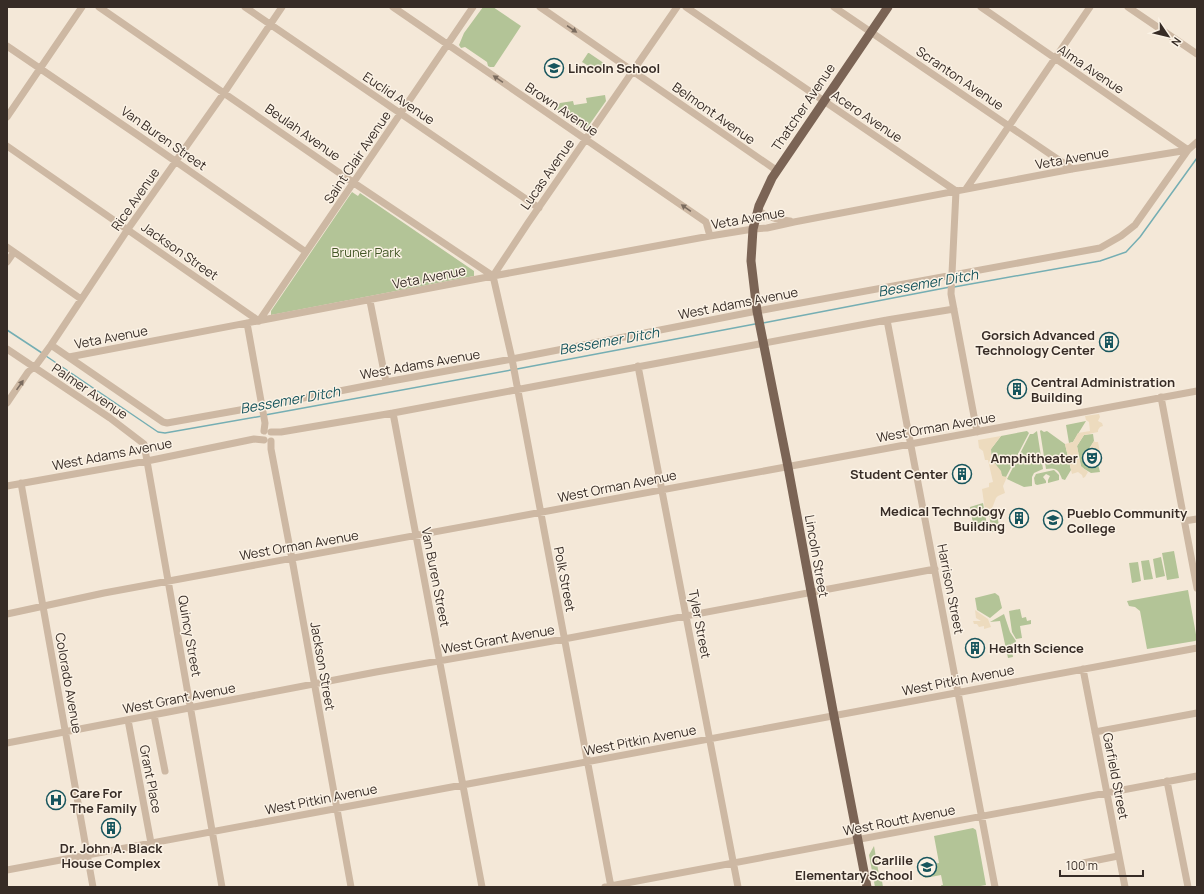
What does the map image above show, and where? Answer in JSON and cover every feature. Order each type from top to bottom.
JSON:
[{"type":"main road","name":"Thatcher Avenue","points":[[753,229],[762,199],[776,170],[888,7]]},
{"type":"main road","name":"Lincoln Street","points":[[753,229],[751,261],[757,315],[788,467],[867,887]]},
{"type":"street","points":[[7,117],[82,7]]},
{"type":"street","name":"Beulah Avenue","points":[[99,7],[354,183],[493,276]]},
{"type":"street","name":"Euclid Avenue","points":[[245,7],[539,208]]},
{"type":"street","name":"Rice Avenue","points":[[7,403],[51,345],[128,229],[282,7]]},
{"type":"street","name":"Brown Avenue","points":[[393,7],[706,222],[710,236]]},
{"type":"street","name":"Saint Clair Avenue","points":[[259,321],[474,7]]},
{"type":"street","name":"Belmont Avenue","points":[[540,7],[776,170]]},
{"type":"street","name":"Lucas Avenue","points":[[493,276],[677,7]]},
{"type":"street","name":"Acero Avenue","points":[[686,7],[956,191]]},
{"type":"street","name":"Scranton Avenue","points":[[834,7],[1072,169]]},
{"type":"street","name":"Alma Avenue","points":[[981,7],[1188,150]]},
{"type":"street","points":[[966,189],[1090,7]]},
{"type":"street","points":[[1128,7],[1197,54]]},
{"type":"street","name":"Van Buren Street","points":[[7,46],[306,252]]},
{"type":"street","name":"West Adams Avenue","points":[[167,422],[262,409],[386,382],[757,315],[1100,248],[1121,236],[1135,225],[1188,150],[1197,142]]},
{"type":"street","name":"Jackson Street","points":[[7,146],[259,321]]},
{"type":"street","name":"Veta Avenue","points":[[68,357],[370,301],[493,276],[710,236],[782,226],[794,222],[1072,169],[1188,150]]},
{"type":"street","points":[[956,191],[951,294],[977,432]]},
{"type":"street","name":"Veta Avenue","points":[[758,210],[770,218],[794,222]]},
{"type":"street","points":[[7,247],[81,299]]},
{"type":"street","points":[[7,262],[14,252]]},
{"type":"street","name":"Polk Street","points":[[493,276],[512,359],[609,887]]},
{"type":"street","points":[[370,301],[386,382]]},
{"type":"street","name":"West Adams Avenue","points":[[7,486],[147,461],[254,439],[267,433],[393,413],[638,366],[763,340],[954,309]]},
{"type":"street","name":"Harrison Street","points":[[887,320],[995,887]]},
{"type":"street","name":"Jackson Street","points":[[247,323],[262,409],[292,558],[351,887]]},
{"type":"street","name":"Palmer Avenue","points":[[51,345],[163,422],[167,422]]},
{"type":"street","name":"Palmer Avenue","points":[[7,349],[110,418],[144,444],[147,461]]},
{"type":"street","name":"Tyler Street","points":[[638,366],[738,887]]},
{"type":"street","name":"West Orman Avenue","points":[[7,614],[104,593],[1197,391]]},
{"type":"street","points":[[1161,398],[1197,588]]},
{"type":"street","name":"Van Buren Street","points":[[393,413],[482,887]]},
{"type":"street","name":"Quincy Street","points":[[147,461],[222,887]]},
{"type":"street","name":"Colorado Avenue","points":[[21,483],[93,887]]},
{"type":"street","points":[[1184,521],[1197,519]]},
{"type":"street","name":"West Grant Avenue","points":[[7,743],[376,672],[564,639],[935,569]]},
{"type":"street","name":"West Pitkin Avenue","points":[[7,870],[1197,648]]},
{"type":"street","name":"Garfield Street","points":[[1083,669],[1125,887]]},
{"type":"street","points":[[1095,732],[1197,713]]},
{"type":"street","points":[[154,715],[165,771]]},
{"type":"street","name":"Grant Place","points":[[128,720],[151,843]]},
{"type":"street","name":"West Routt Avenue","points":[[609,887],[1197,776]]},
{"type":"street","points":[[1167,781],[1188,887]]},
{"type":"street","points":[[1083,863],[1118,856]]},
{"type":"green space","points":[[483,7],[493,7],[521,26],[494,67],[488,66],[487,62],[465,47],[461,48],[459,45],[464,33]]},
{"type":"green space","points":[[588,53],[614,70],[600,72],[582,62]]},
{"type":"green space","points":[[605,95],[606,101],[587,128],[583,128],[556,109],[560,103],[573,101],[574,105],[587,103],[586,98]]},
{"type":"green space","name":"Bruner Park","points":[[352,192],[358,196],[360,193],[474,271],[474,276],[271,315],[271,311]]},
{"type":"green space","points":[[1086,421],[1073,442],[1069,443],[1066,425]]},
{"type":"green space","points":[[1041,430],[1044,432],[1047,431],[1065,444],[1071,470],[1065,480],[1062,479],[1057,470],[1052,468],[1046,469]]},
{"type":"green space","points":[[1027,431],[1029,433],[1006,477],[1003,477],[993,460],[991,449],[1001,436]]},
{"type":"green space","points":[[1037,431],[1043,469],[1034,473],[1032,477],[1032,486],[1024,487],[1007,479],[1030,434]]},
{"type":"green space","points":[[1093,434],[1094,441],[1089,449],[1091,460],[1098,464],[1100,472],[1091,473],[1081,467],[1077,446],[1084,435]]},
{"type":"green space","points":[[1054,470],[1059,475],[1059,480],[1048,483],[1050,476],[1046,474],[1043,477],[1046,483],[1035,484],[1034,478],[1036,474]]},
{"type":"green space","points":[[983,503],[987,525],[974,529],[970,507]]},
{"type":"green space","points":[[996,509],[1000,531],[992,532],[989,515],[990,510]]},
{"type":"green space","points":[[1174,551],[1179,578],[1167,580],[1162,553]]},
{"type":"green space","points":[[1161,557],[1165,576],[1156,578],[1153,559]]},
{"type":"green space","points":[[1149,560],[1153,579],[1144,580],[1141,561]]},
{"type":"green space","points":[[1138,562],[1141,581],[1132,583],[1129,563]]},
{"type":"green space","points":[[1188,590],[1197,640],[1147,649],[1140,611],[1135,607],[1129,606],[1127,601]]},
{"type":"green space","points":[[995,593],[999,596],[1002,608],[990,618],[977,610],[975,598]]},
{"type":"green space","points":[[1020,609],[1022,618],[1026,617],[1027,621],[1031,620],[1031,624],[1020,626],[1022,638],[1016,639],[1012,632],[1009,611]]},
{"type":"green space","points":[[1004,614],[1010,632],[1016,641],[1015,643],[1011,644],[1013,657],[1008,658],[1000,621],[990,622]]},
{"type":"green space","points":[[973,828],[976,830],[986,885],[975,887],[942,887],[941,875],[925,878],[923,866],[939,863],[934,836]]},
{"type":"green space","points":[[874,846],[879,875],[881,875],[883,887],[875,887],[869,855]]},
{"type":"shaded area","points":[[1099,414],[1100,417],[1098,421],[1102,423],[1103,426],[1100,427],[1098,432],[1084,435],[1077,446],[1081,466],[1088,472],[1083,478],[1078,472],[1072,474],[1065,444],[1073,442],[1078,433],[1090,431],[1089,422],[1086,420],[1085,416]]},
{"type":"shaded area","points":[[1001,436],[991,449],[991,455],[993,461],[1001,471],[1002,476],[1007,477],[1003,486],[1005,493],[996,498],[989,516],[986,517],[982,489],[989,487],[989,483],[993,482],[988,460],[985,460],[983,451],[979,448],[978,440]]},
{"type":"shaded area","points":[[1094,441],[1098,442],[1102,463],[1098,464],[1091,460],[1089,449]]},
{"type":"shaded area","points":[[975,610],[988,619],[991,627],[984,629],[984,626],[979,627],[977,624],[974,624],[973,621],[981,621],[976,618]]},
{"type":"waterway","name":"Bessemer Ditch","points":[[954,287],[1100,261],[1126,252],[1140,237],[1197,158]]},
{"type":"waterway","name":"Bessemer Ditch","points":[[763,323],[950,287]]},
{"type":"waterway","name":"Bessemer Ditch","points":[[517,369],[755,324]]},
{"type":"waterway","name":"Bessemer Ditch","points":[[7,330],[42,353]]},
{"type":"waterway","name":"Bessemer Ditch","points":[[46,356],[158,432],[165,433],[262,416]]},
{"type":"waterway","name":"Bessemer Ditch","points":[[265,415],[511,370]]},
{"type":"place","name":"Lincoln School","points":[[554,68]]},
{"type":"place","name":"Gorsich Advanced Technology Center","points":[[1109,342]]},
{"type":"place","name":"Central Administration Building","points":[[1017,389]]},
{"type":"place","name":"Amphitheater","points":[[1092,458]]},
{"type":"place","name":"Student Center","points":[[962,474]]},
{"type":"place","name":"Medical Technology Building","points":[[1019,518]]},
{"type":"place","name":"Pueblo Community College","points":[[1053,520]]},
{"type":"place","name":"Health Science","points":[[975,648]]},
{"type":"place","name":"Care For The Family","points":[[56,800]]},
{"type":"place","name":"Dr. John A. Black House Complex","points":[[111,828]]},
{"type":"place","name":"Carlile Elementary School","points":[[927,867]]}]
